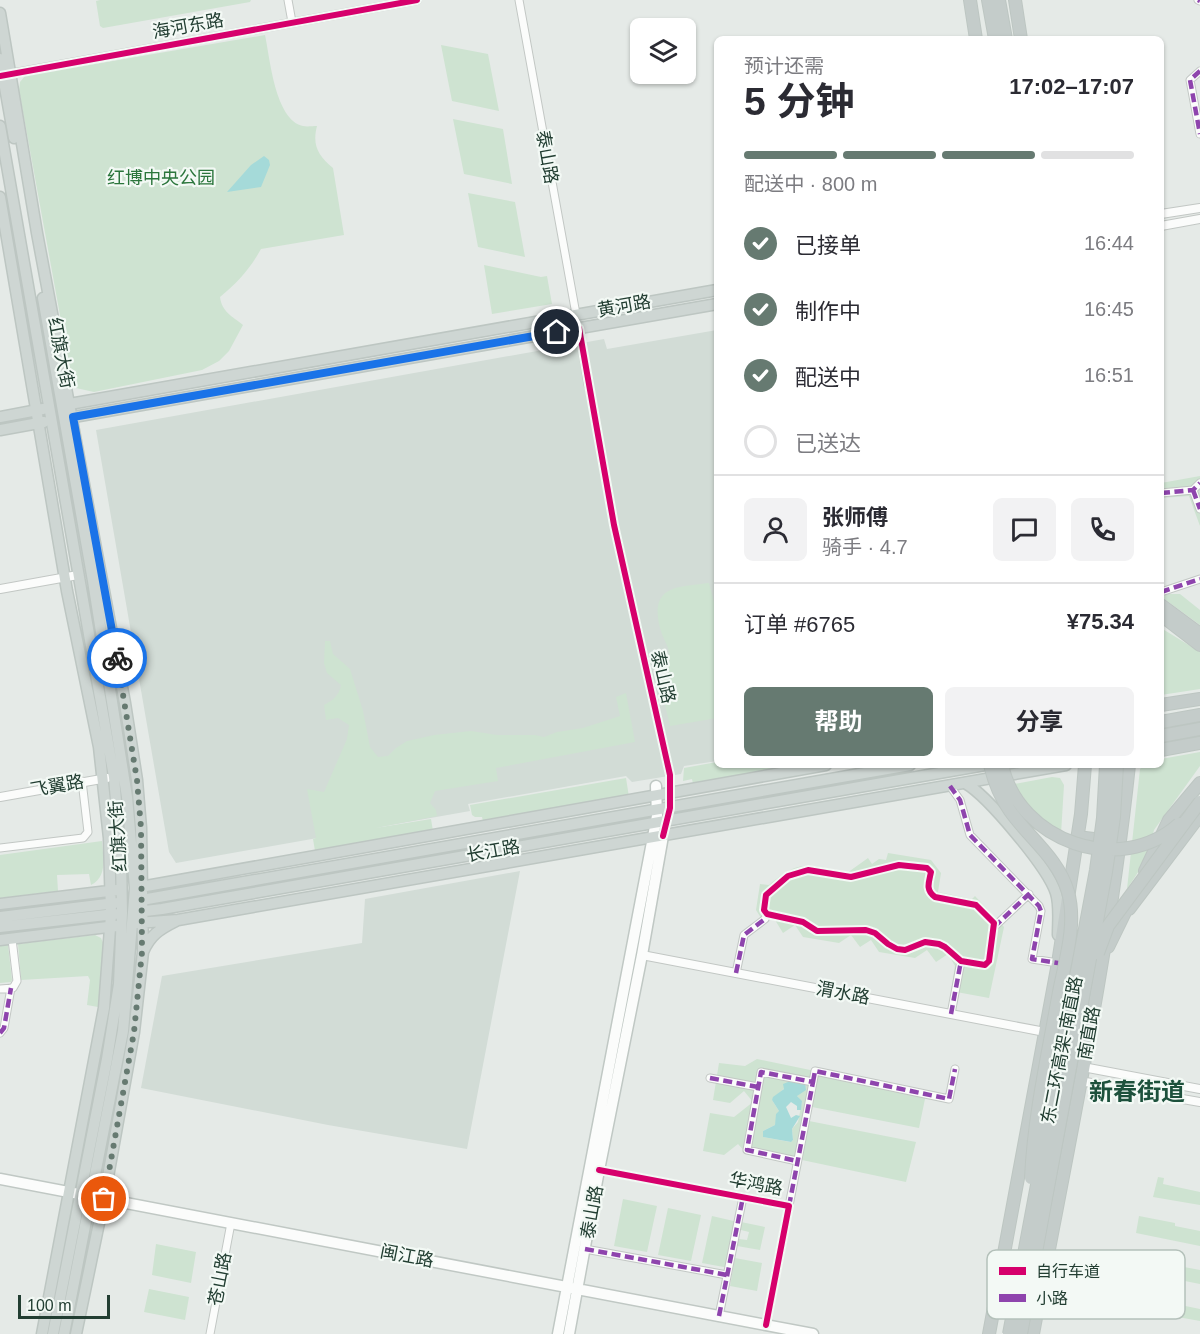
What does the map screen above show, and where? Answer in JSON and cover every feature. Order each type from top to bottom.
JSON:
[{"type":"highway","points":[[970,0],[976,36]]},
{"type":"highway","points":[[988,0],[994,36]]},
{"type":"highway","points":[[999,0],[1005,36]]},
{"type":"highway","points":[[1015,0],[1021,36]]},
{"type":"highway","points":[[1164,608],[1199,641]]},
{"type":"highway","points":[[1164,617],[1199,641]]},
{"type":"highway","points":[[1164,622],[1199,641]]},
{"type":"highway","points":[[1164,705],[1200,699]]},
{"type":"highway","points":[[1164,721],[1200,715]]},
{"type":"highway","points":[[1164,735],[1200,729]]},
{"type":"highway","points":[[1164,749],[1200,743]]},
{"type":"highway","points":[[991,768],[1009,810],[1046,851],[1059,871],[1070,903],[1066,956],[1033,1139],[1036,1218]]},
{"type":"highway","points":[[1003,768],[1011,791],[1033,819],[1069,843],[1100,850],[1125,849],[1154,840],[1176,826],[1200,802]]},
{"type":"highway","points":[[1005,1250],[1058,963],[1085,768]]},
{"type":"highway","name":"东二环高架-南直路","points":[[1032,1250],[1096,870],[1103,818],[1106,768]]},
{"type":"highway","name":"东二环高架-南直路","points":[[1029,1250],[1106,872],[1118,768]]},
{"type":"highway","name":"南直路","points":[[1049,1250],[1102,959],[1129,768]]},
{"type":"highway","points":[[1102,959],[1169,820],[1200,783]]},
{"type":"highway","points":[[1036,1218],[1063,1140],[1101,941],[1108,926],[1200,802]]},
{"type":"highway","points":[[1123,917],[1200,815]]},
{"type":"highway","points":[[1077,837],[1120,842]]},
{"type":"highway","points":[[989,1334],[992,1319]]},
{"type":"highway","name":"东二环高架-南直路","points":[[1009,1334],[1012,1319]]},
{"type":"highway","name":"东二环高架-南直路","points":[[1021,1334],[1023,1319]]},
{"type":"highway","name":"南直路","points":[[1033,1334],[1036,1319]]},
{"type":"main road","name":"红旗大街","points":[[0,13],[4,75]]},
{"type":"main road","name":"红旗大街","points":[[0,59],[37,233],[66,405],[127,797],[138,887]]},
{"type":"main road","name":"红旗大街","points":[[0,126],[78,575],[119,838],[116,891]]},
{"type":"main road","name":"红旗大街","points":[[0,197],[65,577],[109,778],[110,869],[116,891],[142,952],[134,1032],[76,1334]]},
{"type":"main road","name":"黄河路","points":[[0,417],[714,291]]},
{"type":"main road","name":"黄河路","points":[[0,429],[714,305]]},
{"type":"main road","name":"红旗大街","points":[[64,1334],[104,1008],[109,945],[127,913],[138,887],[143,865],[137,780],[110,618],[68,418]]},
{"type":"main road","points":[[0,904],[88,895],[178,881],[656,791],[671,792],[809,768]]},
{"type":"main road","name":"长江路","points":[[0,917],[127,913],[657,810],[893,768]]},
{"type":"main road","name":"长江路","points":[[0,927],[127,913],[968,768]]},
{"type":"main road","points":[[0,940],[82,929],[127,913],[178,920],[1049,768]]},
{"type":"main road","points":[[965,783],[982,796],[1033,855],[1055,891],[1059,916],[1058,963]]},
{"type":"main road","name":"泰山路","points":[[569,1334],[573,1291],[661,822],[657,810],[656,791]]},
{"type":"main road","name":"泰山路","points":[[558,1334],[585,1249],[642,955],[658,836]]},
{"type":"main road","points":[[143,865],[146,872],[156,879],[178,881]]},
{"type":"main road","points":[[88,895],[101,888],[110,869]]},
{"type":"main road","name":"红旗大街","points":[[53,1334],[114,1017],[127,913]]},
{"type":"main road","points":[[142,952],[154,933],[178,920]]},
{"type":"main road","points":[[82,929],[100,932],[105,936],[109,945]]},
{"type":"main road","name":"闽江路","points":[[0,1179],[80,1198]]},
{"type":"main road","name":"闽江路","points":[[0,1186],[103,1202],[789,1334]]},
{"type":"main road","name":"红旗大街","points":[[42,1334],[80,1198]]},
{"type":"main road","name":"闽江路","points":[[573,1291],[813,1334]]},
{"type":"street","points":[[288,0],[292,22]]},
{"type":"street","name":"海河东路","points":[[4,75],[417,0]]},
{"type":"street","name":"泰山路","points":[[519,0],[576,314]]},
{"type":"street","points":[[1200,71],[1190,80],[1200,134]]},
{"type":"street","points":[[1164,214],[1200,208]]},
{"type":"street","points":[[1164,225],[1200,219]]},
{"type":"street","points":[[579,328],[588,385]]},
{"type":"street","points":[[1164,493],[1193,490],[1200,483]]},
{"type":"street","points":[[1193,490],[1200,508]]},
{"type":"street","name":"泰山路","points":[[614,525],[670,776],[670,808],[661,822]]},
{"type":"street","points":[[0,589],[78,575]]},
{"type":"street","points":[[1164,591],[1200,579]]},
{"type":"street","name":"飞翼路","points":[[0,797],[109,778]]},
{"type":"street","points":[[0,848],[83,838],[88,832],[82,782]]},
{"type":"street","points":[[950,786],[960,800],[970,835],[1039,906],[1041,911],[1032,959],[1058,963]]},
{"type":"street","points":[[736,973],[744,935],[765,919],[766,895],[788,876],[808,870],[851,877],[899,865],[927,868],[931,872],[928,890],[934,897],[976,905],[994,923],[994,927],[989,961],[985,965],[961,961],[939,944],[925,942],[905,950],[897,949],[875,933],[866,930],[817,931],[802,922],[766,914]]},
{"type":"street","points":[[994,927],[1029,894]]},
{"type":"street","points":[[0,989],[13,988],[17,981],[12,939]]},
{"type":"street","name":"渭水路","points":[[642,955],[1045,1032]]},
{"type":"street","points":[[951,1014],[961,961]]},
{"type":"street","points":[[0,1033],[4,1028],[11,988]]},
{"type":"street","points":[[1083,1067],[1200,1089]]},
{"type":"street","points":[[789,1206],[815,1071],[949,1099],[955,1069]]},
{"type":"street","points":[[797,1161],[747,1150],[761,1072],[813,1082]]},
{"type":"street","points":[[711,1078],[758,1088]]},
{"type":"street","points":[[1080,1081],[1200,1102]]},
{"type":"street","name":"华鸿路","points":[[599,1170],[789,1206],[766,1325]]},
{"type":"street","points":[[719,1316],[742,1197]]},
{"type":"street","name":"苍山路","points":[[210,1334],[231,1227]]},
{"type":"street","points":[[585,1249],[727,1275]]},
{"type":"shaded area","points":[[714,331],[714,761],[684,766],[681,774],[632,782],[626,776],[468,804],[470,811],[176,863],[169,852],[96,430],[604,339],[607,349]]},
{"type":"shaded area","points":[[520,871],[467,1149],[328,1125],[141,1088],[162,976],[362,943],[365,899]]},
{"type":"green space","points":[[251,0],[103,28],[100,26],[96,1]]},
{"type":"green space","name":"红博中央公园","points":[[265,35],[275,87],[286,112],[294,121],[303,126],[317,126],[315,139],[318,150],[323,159],[333,168],[344,235],[261,249],[243,275],[220,297],[225,310],[243,325],[229,351],[219,361],[202,370],[94,392],[76,388],[72,381],[19,90],[20,82],[25,76]]},
{"type":"green space","points":[[441,45],[488,54],[499,111],[452,101]]},
{"type":"green space","points":[[453,119],[503,129],[512,184],[464,174]]},
{"type":"green space","points":[[468,193],[515,202],[525,257],[478,247]]},
{"type":"green space","points":[[484,265],[541,277],[547,276],[552,304],[492,314]]},
{"type":"green space","points":[[1200,476],[1200,526],[1189,496],[1164,498],[1164,482]]},
{"type":"green space","points":[[709,583],[714,602],[714,719],[670,726],[662,685],[669,654],[660,628],[659,603],[662,596],[669,591]]},
{"type":"green space","points":[[1166,594],[1180,594],[1200,610],[1200,625],[1164,599]]},
{"type":"green space","points":[[1164,630],[1200,652],[1200,689],[1164,695]]},
{"type":"green space","points":[[325,641],[330,641],[333,654],[350,669],[363,711],[370,747],[378,757],[388,756],[407,741],[434,735],[471,731],[497,735],[544,737],[557,732],[583,728],[620,716],[616,697],[626,693],[635,742],[496,768],[498,781],[435,791],[430,803],[436,810],[437,816],[375,828],[431,819],[433,831],[315,851],[313,839],[316,838],[307,789],[324,792],[347,739],[349,725],[338,718],[326,720],[324,705],[335,697],[341,685],[327,673],[324,663]]},
{"type":"green space","points":[[1200,752],[1200,766],[1154,830],[1146,860],[1127,889],[1140,769],[1164,768],[1164,758]]},
{"type":"green space","points":[[714,763],[714,768],[787,768],[693,784],[692,779],[683,781],[684,768]]},
{"type":"green space","points":[[1052,777],[1060,778],[1064,785],[1061,834],[1037,817],[1014,784]]},
{"type":"green space","points":[[626,778],[629,797],[483,821],[482,817],[472,815],[470,805]]},
{"type":"green space","points":[[102,841],[102,872],[91,885],[89,874],[57,875],[58,891],[0,898],[0,855]]},
{"type":"green space","points":[[888,853],[931,860],[941,873],[938,892],[972,899],[975,896],[1004,927],[989,998],[951,991],[955,966],[948,954],[936,962],[927,950],[915,958],[879,952],[871,940],[860,947],[851,935],[839,943],[803,937],[795,925],[783,933],[775,920],[761,918],[756,910],[760,884],[769,885],[797,867],[814,866],[847,873],[868,858],[872,864],[879,859],[886,860]]},
{"type":"green space","points":[[95,935],[101,938],[104,945],[98,1007],[87,1005],[90,980],[88,976],[21,980],[18,944]]},
{"type":"green space","points":[[8,945],[12,980],[0,983],[0,946]]},
{"type":"green space","points":[[757,1059],[815,1071],[813,1082],[793,1080],[772,1100],[779,1111],[775,1125],[763,1131],[763,1137],[790,1142],[793,1140],[792,1129],[798,1122],[802,1102],[797,1096],[805,1083],[815,1084],[817,1072],[926,1094],[919,1128],[812,1107],[809,1121],[916,1142],[906,1182],[802,1160],[789,1163],[747,1154],[738,1144],[724,1155],[703,1151],[710,1113],[734,1117],[753,1102],[744,1091],[730,1103],[713,1100],[719,1063],[745,1066]]},
{"type":"green space","points":[[1158,1177],[1164,1178],[1163,1184],[1200,1192],[1200,1205],[1153,1197]]},
{"type":"green space","points":[[623,1199],[657,1206],[647,1252],[614,1246]]},
{"type":"green space","points":[[668,1208],[701,1215],[691,1261],[658,1255]]},
{"type":"green space","points":[[712,1216],[738,1222],[729,1268],[702,1263]]},
{"type":"green space","points":[[1139,1216],[1200,1231],[1200,1246],[1136,1233]]},
{"type":"green space","points":[[741,1222],[765,1227],[760,1250],[737,1246],[739,1239],[747,1240],[749,1232],[741,1230]]},
{"type":"green space","points":[[156,1244],[196,1252],[191,1283],[152,1275]]},
{"type":"green space","points":[[735,1258],[762,1263],[757,1291],[730,1286]]},
{"type":"green space","points":[[1185,1267],[1200,1270],[1200,1284],[1185,1281]]},
{"type":"green space","points":[[149,1289],[189,1297],[185,1320],[144,1312]]},
{"type":"green space","points":[[1185,1306],[1200,1309],[1200,1321],[1185,1318]]},
{"type":"water","points":[[264,156],[269,160],[270,165],[261,187],[227,192],[251,165]]},
{"type":"water","points":[[793,1080],[805,1083],[806,1090],[797,1096],[802,1101],[801,1110],[797,1110],[797,1106],[791,1102],[786,1107],[791,1118],[796,1115],[800,1116],[792,1129],[793,1140],[791,1142],[763,1137],[763,1131],[775,1125],[776,1114],[779,1111],[772,1100],[773,1097],[784,1089],[783,1084]]},
{"type":"tunnel","points":[[588,385],[614,525]]},
{"type":"marked path","points":[[1200,71],[1190,80],[1200,134]]},
{"type":"marked path","points":[[1164,493],[1193,490],[1200,483]]},
{"type":"marked path","points":[[1193,490],[1200,509]]},
{"type":"marked path","points":[[1164,591],[1200,579]]},
{"type":"marked path","points":[[950,786],[960,800],[970,835],[1039,906],[1041,911],[1032,959],[1058,963]]},
{"type":"marked path","points":[[994,927],[1029,894]]},
{"type":"marked path","points":[[736,973],[744,935],[765,919],[767,914]]},
{"type":"marked path","points":[[951,1014],[961,961]]},
{"type":"marked path","points":[[0,1033],[4,1028],[11,988]]},
{"type":"marked path","points":[[813,1082],[815,1071],[949,1099],[955,1069]]},
{"type":"marked path","points":[[789,1206],[813,1082],[761,1072],[747,1150],[797,1161]]},
{"type":"marked path","points":[[710,1078],[758,1087]]},
{"type":"marked path","points":[[719,1316],[743,1197]]},
{"type":"marked path","points":[[585,1249],[727,1275]]},
{"type":"cycle path","points":[[0,76],[417,0]]},
{"type":"cycle path","points":[[579,328],[614,525],[670,775],[670,808],[663,836]]},
{"type":"cycle path","points":[[899,865],[927,868],[931,872],[929,889],[935,897],[976,905],[994,923],[989,961],[985,965],[961,961],[939,944],[925,942],[905,950],[897,949],[875,933],[866,930],[817,931],[803,922],[767,914],[764,910],[766,895],[788,876],[808,870],[851,877],[899,865]]},
{"type":"cycle path","points":[[599,1170],[789,1206],[766,1325]]},
{"type":"way so far","points":[[104,1199],[134,1032],[142,952],[143,865],[137,780],[117,658]]},
{"type":"district","name":"新春街道","points":[[1137,1091]]},
{"type":"route","points":[[117,658],[73,417],[557,332]]}]
